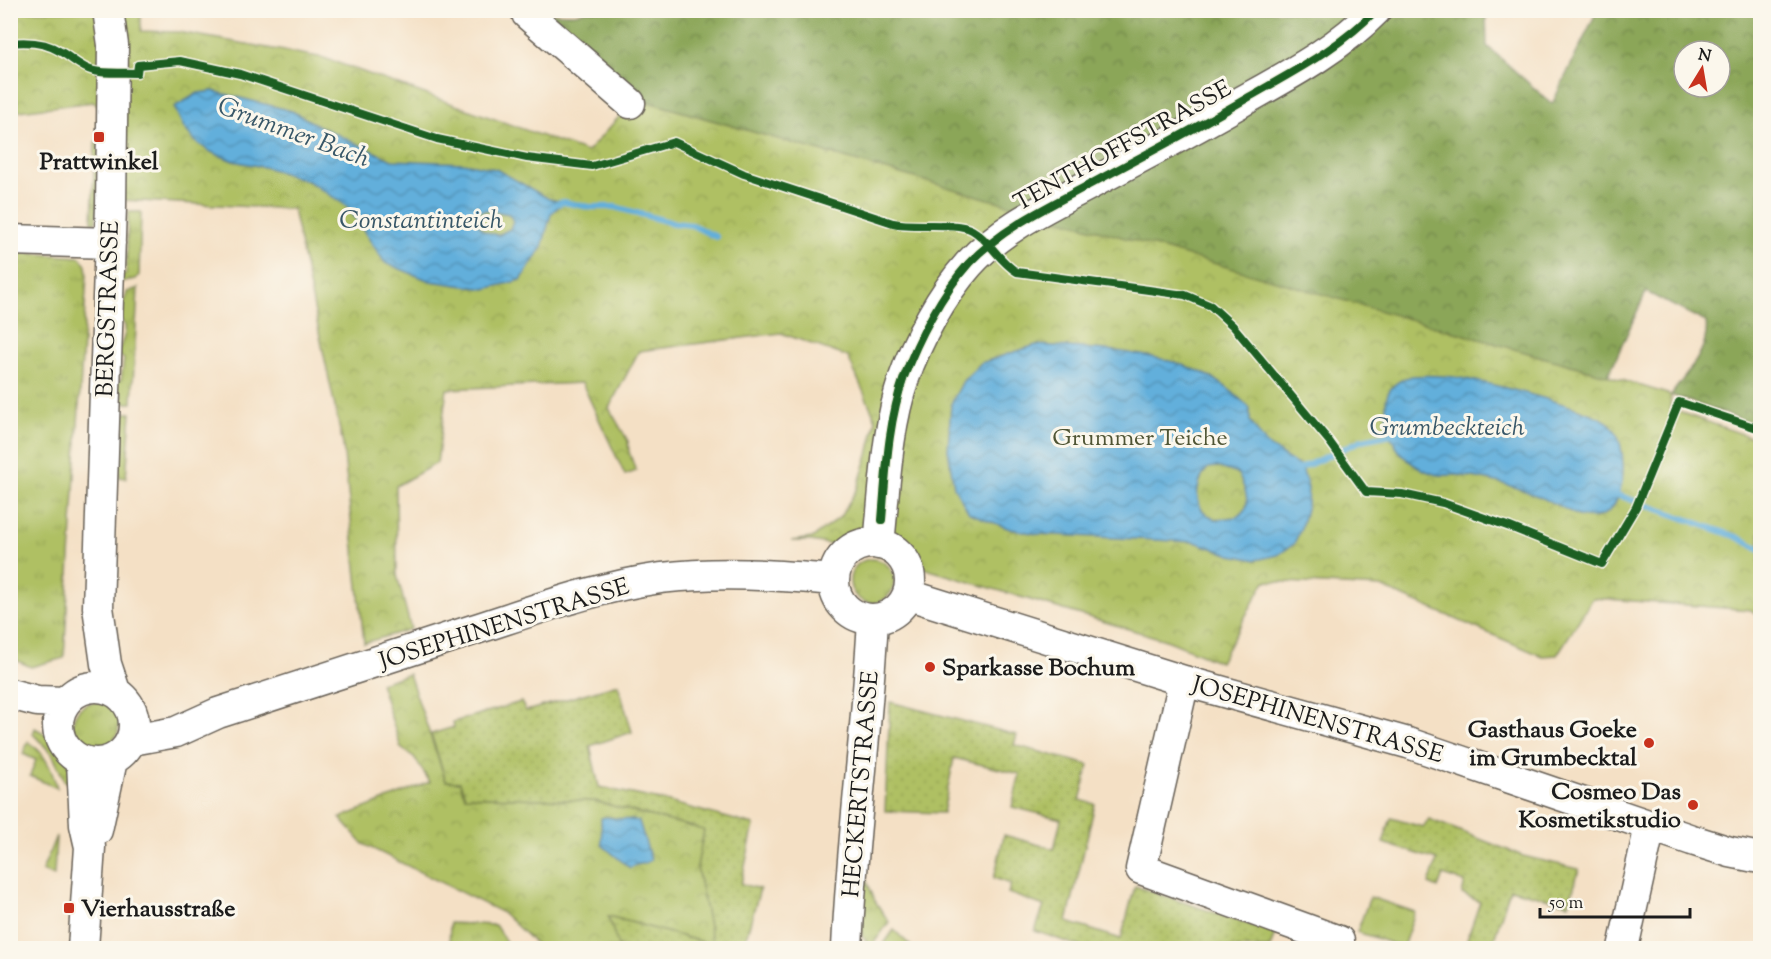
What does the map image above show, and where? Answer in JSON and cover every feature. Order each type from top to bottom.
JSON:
[{"type":"street","name":"BERGSTRASSE","points":[[90,847],[99,826],[122,750],[135,724],[106,664],[98,608],[110,243],[113,45],[108,10]]},
{"type":"street","points":[[526,10],[527,14],[630,103]]},
{"type":"street","name":"TENTHOFFSTRASSE","points":[[879,544],[888,449],[904,378],[930,321],[954,282],[969,263],[988,245],[1019,223],[1197,128],[1326,53],[1376,10]]},
{"type":"street","points":[[10,240],[110,243]]},
{"type":"street","points":[[879,544],[889,547],[905,561],[911,582],[909,595],[895,612],[885,618],[873,620],[858,617],[845,609],[836,596],[834,580],[840,560],[848,552],[857,546],[879,544]]},
{"type":"street","name":"JOSEPHINENSTRASSE","points":[[122,750],[176,732],[218,713],[575,597],[638,582],[692,576],[752,573],[834,580]]},
{"type":"street","name":"JOSEPHINENSTRASSE","points":[[909,595],[1184,681],[1408,743],[1650,826],[1730,852],[1761,858]]},
{"type":"street","name":"BERGSTRASSE","points":[[59,734],[58,720],[84,677],[91,628],[98,608]]},
{"type":"street","name":"HECKERTSTRASSE","points":[[847,948],[852,851],[869,691],[873,620]]},
{"type":"street","points":[[1184,681],[1141,869],[1339,941],[1337,948]]},
{"type":"street","points":[[10,694],[37,701],[71,697],[93,687],[123,700]]},
{"type":"street","name":"JOSEPHINENSTRASSE","points":[[123,700],[158,714],[218,713]]},
{"type":"street","points":[[10,711],[59,734],[70,753],[82,760],[95,763],[122,750]]},
{"type":"street","name":"BERGSTRASSE","points":[[82,760],[85,825],[90,847],[83,948]]},
{"type":"street","points":[[1623,948],[1650,826]]},
{"type":"green space","points":[[589,10],[1486,11],[1487,46],[1552,104],[1597,11],[1760,11],[1760,426],[1671,395],[1701,352],[1706,322],[1646,292],[1608,376],[641,100],[537,13],[575,14]]},
{"type":"green space","name":"Grummer Teiche","points":[[10,11],[141,11],[141,31],[179,32],[324,58],[587,152],[628,107],[641,100],[1671,395],[1670,409],[1760,440],[1760,617],[1751,610],[1593,598],[1557,655],[1542,656],[1381,587],[1265,581],[1220,662],[1169,641],[862,550],[811,541],[791,541],[812,538],[840,517],[857,489],[876,420],[848,357],[781,333],[639,351],[609,408],[628,441],[629,452],[636,471],[625,475],[582,383],[447,389],[437,463],[396,486],[397,575],[411,629],[364,643],[343,445],[293,209],[122,200],[123,126],[93,102],[11,112]]},
{"type":"green space","points":[[95,142],[102,142],[96,222],[92,222]]},
{"type":"green space","points":[[128,212],[141,212],[139,275],[136,279],[120,282],[121,275],[126,274]]},
{"type":"green space","points":[[10,252],[80,257],[86,265],[87,274],[64,658],[31,667],[11,658]]},
{"type":"green space","points":[[138,288],[132,403],[122,403],[122,394],[115,388],[116,382],[121,380],[124,359],[117,354],[125,329],[119,311],[127,292]]},
{"type":"green space","points":[[121,413],[131,413],[126,478],[119,477]]},
{"type":"green space","points":[[872,559],[887,566],[894,581],[887,596],[872,603],[857,596],[850,581],[857,566]]},
{"type":"green space","points":[[409,674],[446,781],[460,781],[465,796],[594,801],[705,830],[697,867],[713,945],[609,916],[619,948],[540,948],[503,913],[363,844],[340,818],[430,782],[414,757],[401,748],[380,683]]},
{"type":"green space","points":[[618,684],[632,732],[590,746],[599,787],[665,801],[754,825],[741,884],[760,889],[743,948],[619,948],[608,916],[713,945],[697,867],[704,830],[594,801],[465,796],[460,782],[446,781],[431,734],[454,727],[453,722],[521,702],[526,711]]},
{"type":"green space","points":[[96,702],[112,709],[119,725],[112,741],[96,748],[80,741],[73,725],[80,709]]},
{"type":"green space","points":[[890,702],[1017,735],[1014,745],[1089,765],[1080,800],[1095,804],[1067,922],[1121,939],[1135,886],[1275,933],[1270,948],[1084,948],[1035,931],[1044,906],[1008,893],[1011,884],[994,878],[1004,835],[1054,849],[1061,819],[1012,807],[1020,774],[954,758],[943,813],[885,811]]},
{"type":"green space","points":[[35,728],[60,750],[76,780],[65,782],[52,754],[33,734]]},
{"type":"green space","points":[[28,742],[47,762],[57,788],[30,776],[36,760],[23,754]]},
{"type":"green space","points":[[1391,818],[1423,827],[1429,819],[1523,856],[1579,869],[1569,904],[1510,889],[1491,948],[1464,948],[1480,902],[1462,894],[1465,882],[1443,875],[1438,888],[1429,884],[1437,860],[1383,843]]},
{"type":"green space","points":[[56,836],[54,876],[42,871]]},
{"type":"green space","points":[[865,876],[875,901],[889,922],[871,947],[862,936]]},
{"type":"green space","points":[[1370,897],[1415,912],[1403,947],[1357,932]]},
{"type":"green space","points":[[450,923],[495,925],[510,948],[449,948]]},
{"type":"green space","points":[[894,930],[913,948],[881,948]]},
{"type":"water","name":"Constantinteich","points":[[213,91],[292,111],[392,160],[463,163],[496,169],[549,199],[563,202],[551,214],[542,247],[521,280],[485,289],[430,281],[385,263],[347,206],[308,181],[268,168],[233,161],[211,152],[196,142],[184,128],[174,107],[198,93]],"holes":[[[488,210],[509,214],[513,221],[510,229],[498,235],[483,230],[476,216],[480,211]]]},
{"type":"water","points":[[1036,345],[1146,356],[1189,367],[1213,378],[1250,408],[1250,421],[1266,444],[1302,468],[1308,488],[1307,505],[1294,544],[1278,555],[1256,560],[1231,555],[1195,542],[1037,534],[1010,529],[969,513],[954,487],[948,450],[951,404],[963,381],[981,363]],"holes":[[[1217,467],[1238,474],[1247,498],[1245,509],[1235,517],[1216,520],[1204,512],[1200,506],[1198,489],[1202,478],[1208,468]]]},
{"type":"water","name":"Grumbeckteich","points":[[1412,376],[1449,377],[1484,383],[1568,405],[1602,419],[1617,433],[1623,458],[1621,485],[1613,507],[1598,517],[1578,516],[1546,499],[1512,486],[1472,477],[1434,474],[1412,463],[1397,448],[1392,438],[1388,428],[1386,404],[1391,389],[1402,380]]},
{"type":"water","points":[[601,818],[639,821],[651,860],[630,868],[602,845]]},
{"type":"waterway","name":"Grummer Bach","points":[[557,204],[563,202],[589,207],[615,207],[673,223],[692,225],[716,237]]},
{"type":"waterway","name":"Grummer Bach","points":[[1295,471],[1362,440],[1397,433]]},
{"type":"waterway","name":"Grummer Bach","points":[[1613,491],[1618,495],[1737,537],[1760,549]]},
{"type":"cycle path","points":[[882,520],[891,429],[904,377],[916,347],[932,317],[949,288],[969,263],[998,238],[1030,217],[1193,129],[1316,58],[1347,36],[1376,10]]},
{"type":"cycle path","points":[[10,43],[43,44],[65,54],[85,68],[99,72],[137,73],[138,65],[180,61],[240,74],[437,139],[527,158],[592,166],[674,142],[744,174],[893,223],[965,227],[984,239],[1005,263],[1017,272],[1185,295],[1211,306],[1233,326],[1329,441],[1366,492],[1402,494],[1443,503],[1602,564],[1636,507],[1679,402],[1760,429]]},
{"type":"place","name":"Prattwinkel","points":[[99,137]]},
{"type":"place","name":"Sparkasse Bochum","points":[[930,667]]},
{"type":"place","name":"Gasthaus Goeke im Grumbecktal","points":[[1649,743]]},
{"type":"place","name":"Cosmeo Das Kosmetikstudio","points":[[1693,805]]},
{"type":"place","name":"Vierhausstraße","points":[[69,908]]}]
